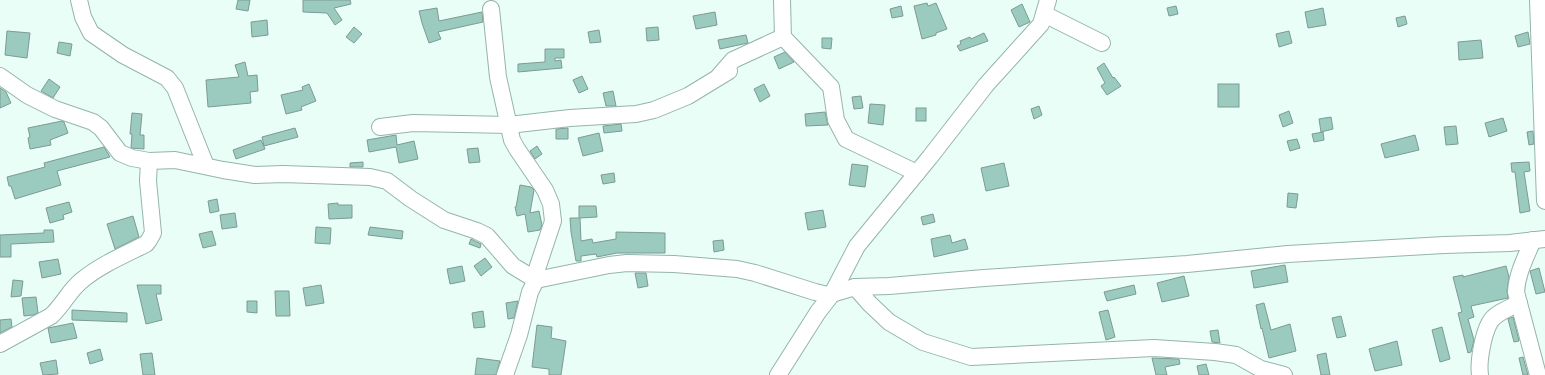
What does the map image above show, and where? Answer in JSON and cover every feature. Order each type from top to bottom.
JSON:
[{"type":"street","points":[[79,0],[83,17],[91,33],[123,55],[167,78],[175,88],[206,166]]},
{"type":"street","points":[[782,0],[783,37],[831,87],[836,120],[846,139],[917,173]]},
{"type":"street","points":[[1538,0],[1545,201]]},
{"type":"street","points":[[778,375],[818,312],[832,294],[857,246],[986,85],[1041,24],[1046,7],[1102,43]]},
{"type":"street","points":[[491,9],[498,78],[512,140],[538,177],[545,190],[551,204],[553,221],[537,269],[536,280],[530,292],[519,335],[505,375]]},
{"type":"street","points":[[713,81],[733,60],[783,37]]},
{"type":"street","points":[[380,127],[413,123],[509,125],[570,118],[636,114],[654,110],[672,103],[729,71]]},
{"type":"street","points":[[0,76],[34,98],[55,109],[93,122],[101,128],[120,153],[132,158],[148,161],[175,160],[255,175],[283,174],[370,177],[387,181],[411,199],[444,220],[477,231],[486,236],[513,266],[536,280],[609,265],[627,263],[674,264],[737,269],[755,273],[822,295],[832,294],[855,287],[889,286],[991,277],[1187,264],[1288,254],[1444,245],[1510,243],[1539,239]]},
{"type":"street","points":[[1,346],[52,316],[67,296],[81,281],[103,265],[146,244],[153,233],[148,181],[148,161]]},
{"type":"street","points":[[1538,375],[1516,292],[1517,282],[1539,239]]},
{"type":"street","points":[[855,287],[889,322],[923,342],[971,357],[1154,348],[1215,352],[1236,356],[1261,369],[1284,375]]},
{"type":"street","points":[[1480,375],[1479,368],[1482,347],[1490,322],[1502,312],[1519,303]]},
{"type":"building","points":[[238,0],[250,0],[248,11],[236,9]]},
{"type":"building","points":[[303,0],[350,0],[351,4],[334,8],[342,20],[335,25],[327,13],[303,12]]},
{"type":"building","points":[[927,3],[928,6],[936,3],[947,29],[936,33],[936,35],[922,39],[914,6]]},
{"type":"building","points":[[1022,4],[1030,22],[1019,27],[1011,10]]},
{"type":"building","points":[[901,6],[903,16],[892,18],[890,9]]},
{"type":"building","points":[[1176,6],[1178,14],[1169,16],[1167,8]]},
{"type":"building","points":[[437,8],[439,21],[482,12],[483,22],[438,32],[441,39],[429,43],[419,11]]},
{"type":"building","points":[[1323,8],[1326,25],[1308,28],[1305,12]]},
{"type":"building","points":[[715,12],[717,25],[696,29],[693,16]]},
{"type":"building","points":[[1405,16],[1407,24],[1398,27],[1396,18]]},
{"type":"building","points":[[267,20],[268,35],[252,37],[251,22]]},
{"type":"building","points":[[354,27],[362,34],[354,43],[346,37]]},
{"type":"building","points":[[658,27],[659,40],[647,41],[646,28]]},
{"type":"building","points":[[599,30],[601,42],[590,43],[588,32]]},
{"type":"building","points":[[7,31],[30,33],[27,58],[5,55]]},
{"type":"building","points":[[1289,31],[1292,43],[1279,47],[1276,34]]},
{"type":"building","points":[[1528,32],[1530,44],[1518,47],[1515,36]]},
{"type":"building","points":[[984,33],[988,41],[960,51],[957,46],[961,44],[960,41],[970,37],[971,39]]},
{"type":"building","points":[[746,35],[748,43],[720,49],[718,40]]},
{"type":"building","points":[[822,38],[832,38],[831,49],[822,48]]},
{"type":"building","points":[[1481,40],[1483,58],[1459,60],[1458,42]]},
{"type":"building","points":[[59,42],[72,44],[70,56],[57,53]]},
{"type":"building","points":[[545,49],[564,49],[564,58],[555,58],[555,61],[561,60],[562,68],[518,72],[518,64],[545,62]]},
{"type":"building","points":[[785,52],[794,62],[779,69],[774,57]]},
{"type":"building","points":[[245,62],[248,76],[257,75],[258,91],[250,92],[251,103],[208,107],[206,80],[239,77],[235,65]]},
{"type":"building","points":[[1104,63],[1113,78],[1114,77],[1121,86],[1107,95],[1101,86],[1105,83],[1097,68]]},
{"type":"building","points":[[582,76],[588,89],[579,93],[573,80]]},
{"type":"building","points":[[49,79],[60,87],[53,98],[41,91]]},
{"type":"building","points":[[309,84],[316,101],[301,107],[302,110],[286,114],[281,95],[303,90],[302,87]]},
{"type":"building","points":[[764,84],[770,96],[760,102],[754,89]]},
{"type":"building","points":[[1218,84],[1239,84],[1239,107],[1218,107]]},
{"type":"building","points":[[0,88],[6,92],[11,103],[0,108]]},
{"type":"building","points":[[613,91],[616,106],[606,106],[603,93]]},
{"type":"building","points":[[861,96],[863,108],[854,109],[852,97]]},
{"type":"building","points":[[870,104],[885,105],[883,125],[868,123]]},
{"type":"building","points":[[1039,106],[1042,115],[1034,119],[1031,109]]},
{"type":"building","points":[[916,108],[926,108],[926,121],[916,121]]},
{"type":"building","points":[[1289,111],[1293,123],[1283,127],[1279,115]]},
{"type":"building","points":[[825,112],[828,125],[806,126],[805,114]]},
{"type":"building","points":[[132,113],[142,114],[140,135],[144,135],[144,149],[131,148],[132,134],[130,134]]},
{"type":"building","points":[[1331,117],[1333,129],[1321,132],[1319,119]]},
{"type":"building","points":[[1503,118],[1507,131],[1489,137],[1485,123]]},
{"type":"building","points":[[62,121],[64,122],[68,133],[50,140],[51,145],[30,149],[28,128]]},
{"type":"building","points":[[621,124],[622,131],[604,133],[603,126]]},
{"type":"building","points":[[1456,126],[1458,144],[1446,145],[1444,127]]},
{"type":"building","points":[[295,128],[298,137],[264,146],[262,137]]},
{"type":"building","points":[[568,128],[568,139],[556,139],[556,129]]},
{"type":"building","points":[[1533,131],[1534,144],[1529,145],[1527,132]]},
{"type":"building","points":[[1323,132],[1324,140],[1314,142],[1312,134]]},
{"type":"building","points":[[599,133],[603,151],[583,156],[578,138]]},
{"type":"building","points":[[396,135],[397,145],[414,141],[418,159],[399,163],[396,147],[369,152],[367,140]]},
{"type":"building","points":[[1415,135],[1419,150],[1385,158],[1381,144]]},
{"type":"building","points":[[1297,139],[1300,148],[1290,151],[1287,141]]},
{"type":"building","points":[[261,140],[265,149],[236,159],[233,150]]},
{"type":"building","points":[[537,146],[542,154],[535,159],[530,151]]},
{"type":"building","points":[[104,147],[110,157],[57,171],[61,185],[15,199],[7,177],[45,167],[44,163]]},
{"type":"building","points":[[478,148],[480,162],[469,163],[467,149]]},
{"type":"building","points":[[363,162],[363,167],[350,167],[350,163]]},
{"type":"building","points":[[1529,162],[1530,171],[1524,172],[1530,211],[1520,213],[1515,172],[1512,172],[1511,163]]},
{"type":"building","points":[[1004,163],[1009,186],[986,191],[981,168]]},
{"type":"building","points":[[852,164],[868,166],[865,187],[849,185]]},
{"type":"building","points":[[614,173],[615,182],[603,184],[601,175]]},
{"type":"building","points":[[520,185],[531,187],[534,190],[530,213],[539,211],[542,225],[540,230],[528,232],[525,214],[517,216],[515,207]]},
{"type":"building","points":[[1288,193],[1298,194],[1296,208],[1287,207]]},
{"type":"building","points":[[217,199],[219,211],[210,213],[208,201]]},
{"type":"building","points":[[69,202],[72,212],[63,215],[64,219],[50,223],[46,208]]},
{"type":"building","points":[[338,203],[338,205],[352,205],[352,218],[329,219],[328,204]]},
{"type":"building","points":[[579,206],[596,206],[597,217],[580,218],[581,241],[592,239],[593,243],[616,239],[616,232],[665,233],[665,253],[617,253],[597,257],[596,254],[581,256],[581,261],[576,261],[570,218],[579,218]]},
{"type":"building","points":[[823,210],[826,227],[808,230],[805,213]]},
{"type":"building","points":[[235,213],[237,227],[222,229],[220,215]]},
{"type":"building","points":[[933,214],[935,222],[923,225],[921,217]]},
{"type":"building","points":[[133,216],[139,237],[115,249],[107,224]]},
{"type":"building","points":[[316,227],[331,228],[330,244],[315,243]]},
{"type":"building","points":[[370,227],[403,231],[402,239],[368,235]]},
{"type":"building","points":[[44,230],[53,230],[54,242],[11,244],[11,257],[0,257],[0,235],[44,233]]},
{"type":"building","points":[[212,231],[216,245],[203,248],[199,234]]},
{"type":"building","points":[[950,235],[952,243],[965,239],[968,249],[934,257],[931,239]]},
{"type":"building","points":[[471,239],[481,244],[480,248],[469,244]]},
{"type":"building","points":[[723,240],[724,250],[714,252],[713,241]]},
{"type":"building","points":[[485,258],[492,267],[481,276],[474,266]]},
{"type":"building","points":[[58,259],[61,274],[42,278],[39,262]]},
{"type":"building","points":[[1285,265],[1288,282],[1254,288],[1251,271]]},
{"type":"building","points":[[462,266],[465,281],[450,284],[447,269]]},
{"type":"building","points":[[1506,266],[1509,277],[1507,291],[1508,298],[1471,306],[1474,317],[1468,319],[1474,340],[1471,352],[1468,353],[1458,313],[1462,312],[1453,277],[1463,275],[1463,277]]},
{"type":"building","points":[[1539,268],[1545,292],[1536,294],[1530,271]]},
{"type":"building","points":[[635,273],[646,273],[648,286],[638,288]]},
{"type":"building","points":[[1184,276],[1189,296],[1162,302],[1157,283]]},
{"type":"building","points":[[13,280],[23,281],[21,296],[11,297]]},
{"type":"building","points":[[137,285],[161,285],[161,294],[156,294],[162,320],[146,324]]},
{"type":"building","points":[[321,285],[324,303],[306,306],[303,288]]},
{"type":"building","points":[[1134,285],[1136,294],[1107,301],[1104,292]]},
{"type":"building","points":[[275,291],[289,291],[290,316],[276,316]]},
{"type":"building","points":[[36,297],[38,313],[24,316],[22,298]]},
{"type":"building","points":[[247,301],[257,301],[257,313],[247,312]]},
{"type":"building","points":[[518,301],[514,318],[508,319],[506,303]]},
{"type":"building","points":[[1264,303],[1271,330],[1290,324],[1296,351],[1269,358],[1256,305]]},
{"type":"building","points":[[72,310],[127,313],[127,322],[72,320]]},
{"type":"building","points":[[1108,310],[1115,337],[1106,340],[1099,312]]},
{"type":"building","points":[[483,311],[485,327],[474,328],[472,313]]},
{"type":"building","points":[[1341,316],[1346,336],[1337,338],[1332,318]]},
{"type":"building","points":[[1513,317],[1519,341],[1514,342],[1508,319]]},
{"type":"building","points":[[11,319],[12,327],[0,333],[0,320]]},
{"type":"building","points":[[73,323],[77,338],[51,343],[48,328]]},
{"type":"building","points":[[537,325],[552,327],[551,338],[566,341],[561,375],[549,375],[549,369],[532,367]]},
{"type":"building","points":[[1442,327],[1450,359],[1440,362],[1432,330]]},
{"type":"building","points":[[1218,330],[1220,343],[1212,342],[1210,331]]},
{"type":"building","points":[[1397,341],[1402,365],[1375,371],[1369,349]]},
{"type":"building","points":[[100,349],[103,360],[90,364],[87,353]]},
{"type":"building","points":[[152,353],[155,375],[143,375],[140,354]]},
{"type":"building","points":[[1326,353],[1330,375],[1321,375],[1317,355]]},
{"type":"building","points":[[1523,357],[1528,375],[1523,375],[1519,358]]},
{"type":"building","points":[[477,358],[500,361],[496,375],[475,375]]},
{"type":"building","points":[[1152,358],[1179,359],[1180,364],[1165,367],[1167,375],[1156,375]]},
{"type":"building","points":[[56,360],[58,374],[43,375],[40,363]]},
{"type":"building","points":[[1206,364],[1209,375],[1199,375],[1197,366]]}]
